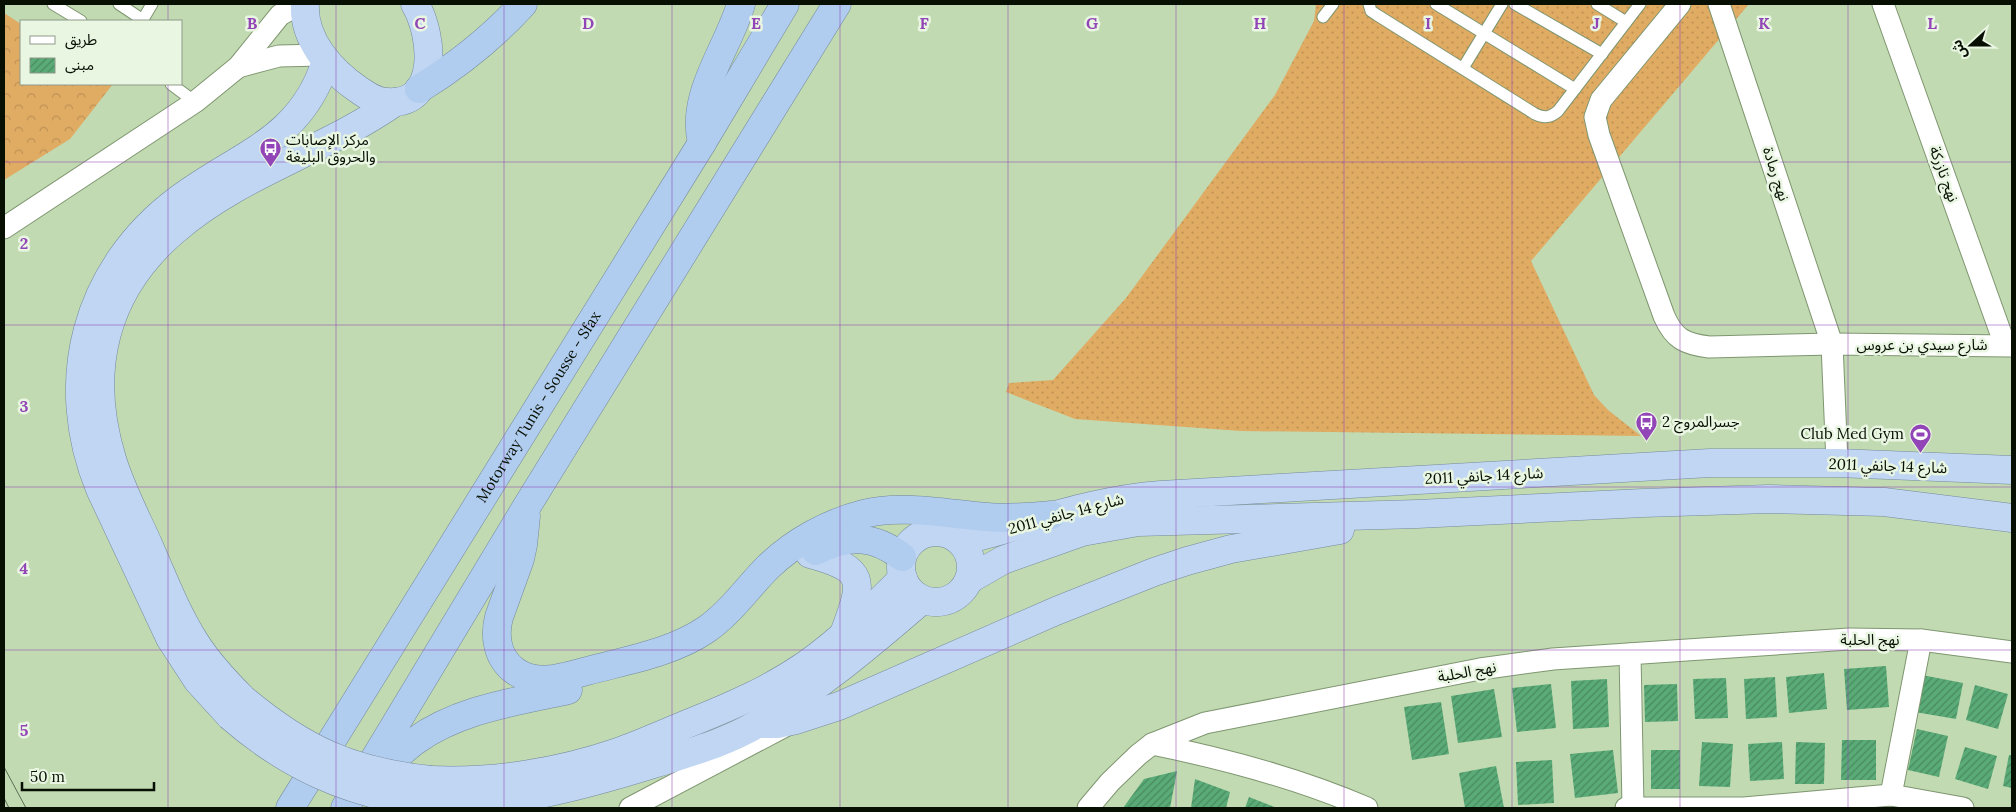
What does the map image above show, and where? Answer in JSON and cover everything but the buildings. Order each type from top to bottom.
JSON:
[{"type":"highway","points":[[305,4],[306,25],[324,58],[346,80],[368,96],[385,102],[404,100],[444,74],[484,43],[523,4]]},
{"type":"highway","points":[[415,4],[423,21],[429,49],[428,73],[419,89]]},
{"type":"highway","points":[[702,143],[699,124],[701,105],[741,4]]},
{"type":"highway","name":"Motorway Tunis - Sousse - Sfax","points":[[290,808],[702,143],[785,4]]},
{"type":"highway","points":[[345,808],[527,506],[837,4]]},
{"type":"highway","points":[[236,708],[198,681],[170,638],[97,482],[81,427],[79,406],[81,362],[89,325],[100,295],[124,254],[156,218],[179,199],[285,129],[311,98],[322,76],[324,58]]},
{"type":"highway","points":[[395,102],[358,126],[247,181],[176,229],[159,244],[134,274],[117,306],[104,340],[101,374],[102,416],[110,452],[119,480],[182,619],[236,708],[266,745],[313,773],[371,794],[425,792],[468,780],[522,774],[580,763],[620,751],[757,694],[806,665],[842,638],[903,568],[907,548],[922,535],[932,532],[947,534],[961,541],[971,559],[970,579]]},
{"type":"highway","name":"شارع 14 جانفي 2011","points":[[961,541],[1111,500],[1160,495],[1710,463],[1837,464],[2012,470]]},
{"type":"highway","name":"شارع 14 جانفي 2011","points":[[922,600],[934,603],[945,602],[956,597],[970,579],[1014,556],[1082,532],[1113,525],[1164,520],[1417,514],[1642,503],[1788,500],[1884,502],[2012,518]]},
{"type":"highway","points":[[527,506],[523,545],[496,628],[500,651],[514,670],[535,680],[546,680],[660,652],[695,637],[722,616],[768,567],[795,544],[832,525],[862,514],[892,510],[995,518],[1051,515]]},
{"type":"highway","points":[[759,724],[777,724],[796,720],[839,706],[1056,611],[1187,561],[1277,541],[1385,523],[1417,514]]},
{"type":"highway","points":[[345,808],[397,756],[415,741],[450,721],[484,709],[659,669],[703,650],[730,630],[791,569],[810,554],[834,542],[858,538],[881,543],[903,568],[910,591],[922,600],[817,685],[759,724],[735,736],[690,752],[581,784],[492,802],[443,805],[425,792]]},
{"type":"highway","points":[[810,554],[843,564],[849,570],[856,583],[857,597],[842,638]]},
{"type":"street","points":[[4,228],[195,102],[238,67],[280,15],[300,4]]},
{"type":"street","name":"شارع سيدي بن عروس","points":[[1680,4],[1602,100],[1595,117],[1599,135],[1666,321],[1677,338],[1694,345],[1709,347],[1832,344],[2008,345]]},
{"type":"street","name":"نهج رمادة","points":[[1719,4],[1832,344],[1837,464]]},
{"type":"street","name":"نهج تازركة","points":[[1882,4],[2008,345]]},
{"type":"street","points":[[238,67],[279,56],[324,58]]},
{"type":"street","name":"نهج الحلبة","points":[[1088,808],[1124,768],[1152,744],[1205,723],[1480,668],[1553,659],[1840,640],[1921,640],[2012,652]]},
{"type":"street","points":[[1891,795],[1921,640]]},
{"type":"street","points":[[1630,654],[1629,808],[1744,808],[1891,795],[1963,808]]},
{"type":"street","points":[[630,808],[796,720]]},
{"type":"street","points":[[1205,723],[1202,739],[1207,755]]},
{"type":"street","points":[[1152,744],[1207,755],[1273,772],[1367,808]]},
{"type":"lane","points":[[53,4],[79,20]]},
{"type":"lane","points":[[119,4],[141,20]]},
{"type":"lane","points":[[143,20],[152,4]]},
{"type":"lane","points":[[1324,17],[1333,4]]},
{"type":"lane","points":[[1369,4],[1371,11],[1376,15],[1536,114],[1544,117],[1553,115],[1558,111],[1640,4]]},
{"type":"lane","points":[[1436,4],[1575,89]]},
{"type":"lane","points":[[1463,68],[1502,4]]},
{"type":"lane","points":[[1515,4],[1602,54]]},
{"type":"lane","points":[[1597,4],[1626,22]]},
{"type":"lane","points":[[172,85],[195,102]]},
{"type":"green space","points":[[1316,4],[1749,4],[1531,261],[1594,395],[1608,410],[1641,436],[1241,431],[1075,419],[1006,392],[1009,383],[1053,380],[1126,298],[1275,95],[1314,21]]},
{"type":"green space","points":[[4,13],[20,23],[20,85],[112,85],[70,139],[4,180]]},
{"type":"tram line","points":[[4,767],[26,808]]},
{"type":"tram line","points":[[4,798],[9,808]]},
{"type":"place","name":"مركز الإصابات والحروق البليغة","points":[[270,168]]},
{"type":"place","name":"جسرالمروج 2","points":[[1646,441]]},
{"type":"place","name":"Club Med Gym","points":[[1920,453]]}]
